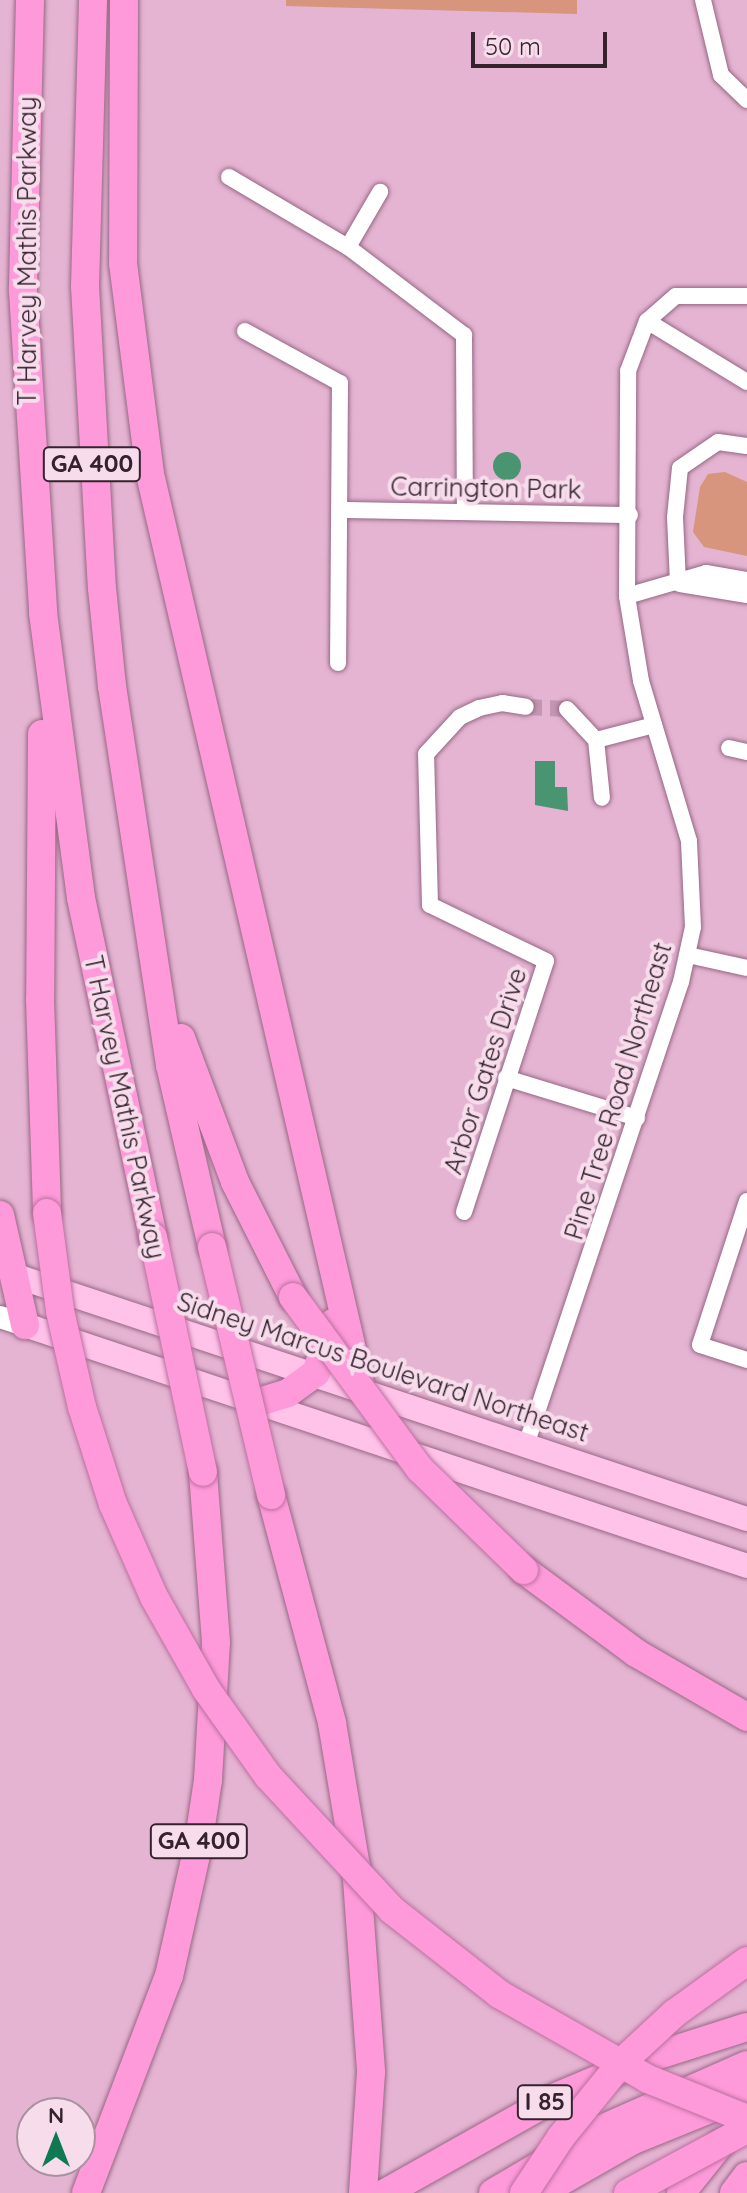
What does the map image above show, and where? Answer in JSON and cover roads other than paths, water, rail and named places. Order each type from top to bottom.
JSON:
[{"type":"highway","name":"T Harvey Mathis Parkway","points":[[30,0],[23,291],[43,613],[81,898],[203,1472],[216,1642],[208,1780],[198,1846],[169,1976],[86,2193]]},
{"type":"highway","name":"T Harvey Mathis Parkway","points":[[93,0],[85,286],[94,490],[112,686],[170,1065],[271,1495],[332,1723],[346,1798],[371,2072],[363,2193]]},
{"type":"highway","points":[[124,0],[123,263],[150,474],[343,1296],[361,1388]]},
{"type":"highway","points":[[43,613],[40,999],[47,1213],[60,1311],[82,1407],[113,1504],[154,1597],[206,1689],[268,1776],[392,1910],[499,1994],[648,2079],[747,2119]]},
{"type":"highway","points":[[148,926],[203,1105],[293,1297],[420,1469],[524,1570],[636,1653],[747,1717]]},
{"type":"highway","points":[[0,1215],[12,1321]]},
{"type":"highway","points":[[259,1402],[288,1393],[316,1373],[343,1296]]},
{"type":"highway","points":[[524,2193],[561,2137],[622,2062],[675,2013],[747,1961]]},
{"type":"highway","name":"I 85","points":[[385,2193],[489,2130],[556,2097],[747,2027]]},
{"type":"highway","points":[[493,2193],[602,2129],[747,2065]]},
{"type":"highway","points":[[540,2193],[631,2141],[747,2094]]},
{"type":"highway","points":[[681,2193],[747,2111]]},
{"type":"highway","points":[[628,2193],[747,2129]]},
{"type":"highway","points":[[734,2193],[747,2176]]},
{"type":"main road","name":"Sidney Marcus Boulevard Northeast","points":[[6,1272],[747,1519]]},
{"type":"main road","points":[[12,1321],[747,1566]]},
{"type":"street","points":[[703,0],[721,75],[747,100]]},
{"type":"street","points":[[229,177],[348,247],[464,335],[465,512]]},
{"type":"street","points":[[348,247],[380,192]]},
{"type":"street","points":[[747,296],[676,296],[647,321],[747,382]]},
{"type":"street","name":"Pine Tree Road Northeast","points":[[526,1445],[637,1118],[688,955],[694,884],[689,841],[654,725],[627,596],[630,515],[628,371],[647,321]]},
{"type":"street","points":[[245,331],[340,383],[338,663]]},
{"type":"street","points":[[678,583],[675,517],[680,468],[718,442],[747,446]]},
{"type":"street","name":"Carrington Park","points":[[341,510],[630,515]]},
{"type":"street","points":[[627,596],[706,573],[742,586]]},
{"type":"street","name":"Arbor Gates Drive","points":[[464,1212],[546,961],[430,905],[426,754],[460,717],[479,708],[502,703],[526,707]]},
{"type":"street","points":[[567,709],[596,740],[602,798]]},
{"type":"street","points":[[596,740],[654,725]]},
{"type":"street","points":[[729,748],[747,752]]},
{"type":"street","points":[[688,955],[747,968]]},
{"type":"street","points":[[506,1078],[637,1118]]},
{"type":"street","points":[[747,1201],[700,1345],[747,1360]]},
{"type":"tunnel","points":[[526,707],[567,709]]}]
